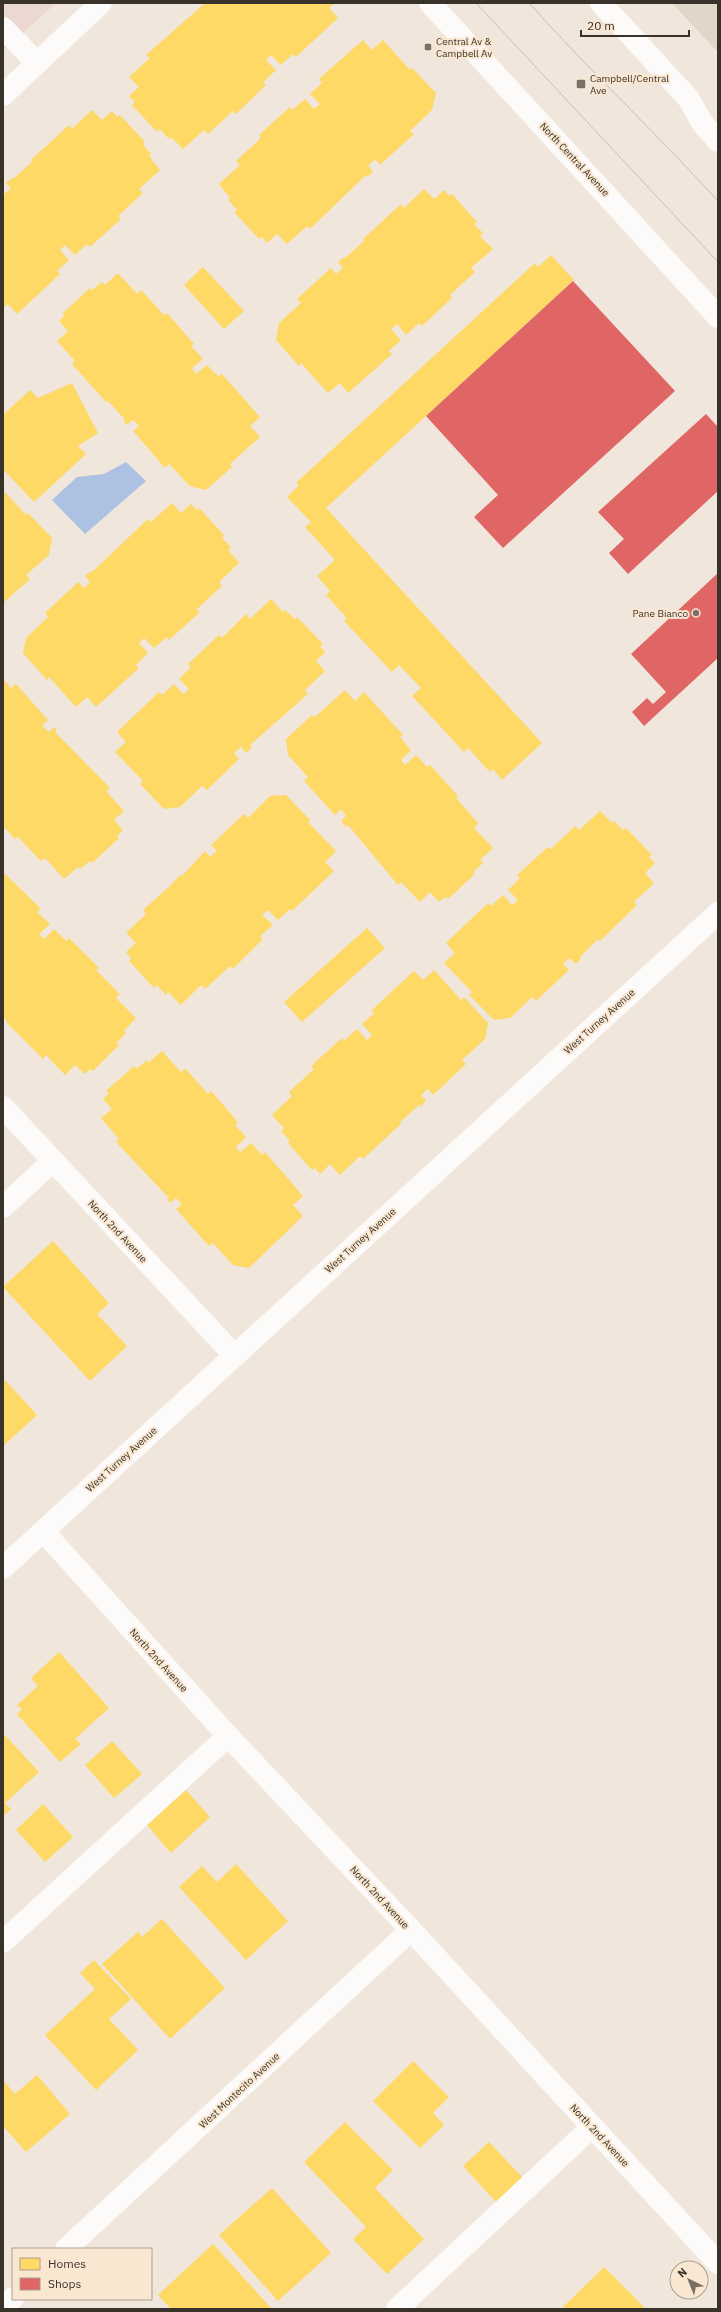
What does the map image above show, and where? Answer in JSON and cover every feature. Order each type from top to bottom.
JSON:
[{"type":"street","points":[[3,95],[101,3]]},
{"type":"street","name":"North Central Avenue","points":[[430,3],[718,316]]},
{"type":"street","points":[[601,3],[688,98],[703,124],[718,141]]},
{"type":"street","points":[[3,28],[37,63]]},
{"type":"street","name":"West Turney Avenue","points":[[3,1568],[718,913]]},
{"type":"street","name":"North 2nd Avenue","points":[[3,1107],[234,1355]]},
{"type":"street","points":[[3,1207],[53,1161]]},
{"type":"street","name":"North 2nd Avenue","points":[[43,1531],[228,1736],[411,1930],[718,2263]]},
{"type":"street","points":[[3,1942],[228,1736]]},
{"type":"street","name":"West Montecito Avenue","points":[[67,2248],[411,1930]]},
{"type":"street","points":[[397,2309],[592,2127]]},
{"type":"street","points":[[3,2307],[12,2299]]},
{"type":"shaded area","points":[[3,3],[56,3],[3,51]]},
{"type":"shaded area","points":[[672,3],[718,3],[718,52],[710,44]]},
{"type":"water","points":[[126,462],[146,481],[85,534],[52,500],[77,477],[104,474]]},
{"type":"building: Homes","points":[[205,3],[335,3],[329,8],[338,18],[296,57],[293,54],[281,65],[271,55],[266,60],[276,70],[263,82],[266,85],[236,114],[233,111],[208,134],[204,130],[183,149],[171,137],[169,139],[160,129],[157,132],[132,105],[135,102],[129,96],[139,87],[129,77],[150,58],[146,55]]},
{"type":"building: Homes","points":[[363,40],[372,50],[383,40],[410,70],[412,68],[436,93],[432,110],[410,131],[414,134],[380,165],[375,159],[368,166],[373,171],[368,177],[366,175],[310,229],[307,226],[287,244],[277,234],[267,243],[262,237],[259,239],[234,212],[237,210],[228,200],[230,198],[219,184],[240,165],[236,161],[261,138],[259,135],[290,107],[292,110],[305,99],[314,109],[320,104],[310,94],[322,83],[319,79]]},
{"type":"building: Homes","points":[[92,110],[102,120],[112,111],[117,117],[120,115],[145,142],[143,145],[151,154],[149,156],[160,170],[139,189],[143,193],[118,216],[121,219],[90,247],[87,244],[75,255],[65,245],[60,250],[69,260],[57,271],[60,274],[17,314],[8,304],[3,308],[3,193],[4,194],[11,189],[6,183],[12,178],[13,179],[32,162],[31,160],[69,125],[72,129]]},
{"type":"building: Homes","points":[[424,189],[434,199],[444,190],[449,196],[452,194],[477,222],[474,224],[483,233],[480,236],[493,249],[471,268],[475,272],[450,295],[452,298],[422,326],[419,323],[406,335],[397,324],[391,329],[401,340],[389,351],[392,354],[348,393],[340,383],[328,393],[301,363],[299,366],[276,340],[279,323],[301,303],[297,299],[331,268],[336,274],[343,268],[338,262],[344,257],[345,258],[364,241],[363,239],[401,204],[404,208]]},
{"type":"building: Homes","points":[[551,255],[574,280],[326,508],[542,743],[502,780],[493,769],[490,772],[468,748],[464,752],[412,696],[421,688],[399,665],[392,672],[344,621],[347,618],[326,595],[330,591],[317,576],[335,560],[305,527],[311,522],[287,497],[299,485],[297,482],[535,263],[538,267]]},
{"type":"building: Homes","points":[[203,267],[244,311],[224,329],[184,285]]},
{"type":"building: Homes","points":[[118,273],[137,294],[141,290],[164,315],[167,313],[194,344],[191,346],[203,359],[192,368],[196,374],[207,365],[218,376],[222,374],[260,417],[250,426],[260,437],[230,464],[232,467],[206,490],[190,486],[169,464],[165,468],[133,431],[139,426],[133,420],[126,425],[125,420],[108,401],[106,402],[72,364],[75,361],[57,341],[68,331],[59,321],[64,316],[63,313],[90,288],[92,290],[102,282],[105,285]]},
{"type":"building: Homes","points":[[72,383],[98,433],[78,446],[86,454],[34,502],[3,469],[3,415],[30,390],[38,398]]},
{"type":"building: Homes","points":[[3,490],[26,515],[28,513],[52,538],[49,555],[26,575],[30,579],[3,603]]},
{"type":"building: Homes","points":[[172,503],[181,513],[191,504],[197,510],[199,508],[224,535],[222,538],[231,547],[228,550],[239,563],[219,582],[222,586],[197,609],[200,612],[169,640],[167,637],[154,648],[144,638],[139,643],[148,653],[136,665],[139,668],[96,707],[87,697],[76,707],[49,677],[47,680],[23,653],[26,638],[48,617],[45,613],[78,582],[84,588],[90,582],[85,576],[91,571],[92,572],[148,519],[151,522]]},
{"type":"building: Homes","points":[[271,599],[283,612],[285,610],[295,619],[297,617],[323,644],[320,646],[325,652],[316,661],[325,671],[305,690],[308,694],[250,745],[252,747],[246,753],[241,747],[234,753],[239,759],[207,790],[202,786],[180,807],[164,809],[140,784],[143,781],[115,752],[126,742],[117,732],[159,692],[162,695],[174,684],[183,694],[189,689],[179,679],[191,667],[188,664],[219,635],[222,638],[246,614],[250,619]]},
{"type":"building: Homes","points":[[3,679],[11,688],[16,684],[48,720],[42,726],[49,732],[54,727],[57,730],[55,732],[110,788],[106,791],[124,811],[114,820],[123,830],[117,836],[119,838],[92,863],[90,861],[80,869],[78,867],[64,879],[45,858],[41,861],[18,837],[15,839],[3,826]]},
{"type":"building: Homes","points":[[345,690],[355,701],[364,692],[403,735],[400,737],[411,750],[401,760],[405,765],[416,755],[427,767],[430,765],[458,796],[456,798],[478,823],[474,828],[493,848],[480,860],[483,863],[473,872],[475,874],[448,899],[445,897],[439,902],[430,892],[420,902],[401,882],[398,885],[348,825],[346,827],[341,821],[346,816],[341,809],[335,815],[304,781],[308,777],[288,755],[286,739],[312,715],[315,717]]},
{"type":"building: Homes","points":[[286,795],[310,820],[308,822],[336,851],[325,862],[334,871],[292,911],[290,909],[278,920],[268,910],[262,915],[273,925],[260,936],[263,939],[233,969],[230,966],[205,989],[201,985],[181,1005],[168,992],[166,995],[157,985],[154,988],[129,961],[131,958],[126,952],[136,943],[126,933],[146,914],[143,910],[180,875],[182,876],[205,851],[210,857],[217,851],[211,845],[244,814],[248,818],[270,796]]},
{"type":"building: Homes","points":[[600,811],[612,823],[614,821],[623,830],[626,828],[652,855],[649,857],[655,863],[645,873],[654,883],[634,902],[637,905],[600,941],[598,939],[580,957],[581,958],[576,964],[570,958],[563,964],[569,970],[536,1001],[532,997],[510,1018],[494,1020],[469,995],[472,992],[444,963],[455,953],[446,943],[488,903],[491,906],[503,895],[512,905],[518,900],[508,890],[520,878],[517,875],[548,847],[551,849],[575,826],[579,830]]},
{"type":"building: Homes","points":[[3,872],[41,909],[37,912],[50,924],[39,934],[44,939],[54,929],[66,941],[69,938],[99,968],[96,970],[120,994],[116,998],[136,1018],[124,1031],[126,1033],[117,1042],[119,1045],[93,1071],[90,1069],[85,1074],[75,1065],[65,1075],[46,1055],[43,1059],[6,1022],[7,1021],[3,1016]]},
{"type":"building: Homes","points":[[367,928],[385,948],[302,1022],[284,1002]]},
{"type":"building: Homes","points":[[434,970],[461,1000],[464,997],[488,1023],[485,1039],[462,1060],[466,1064],[433,1095],[428,1089],[421,1095],[426,1101],[420,1107],[419,1105],[400,1122],[401,1124],[363,1159],[360,1156],[340,1175],[330,1164],[320,1174],[315,1168],[312,1170],[288,1143],[290,1141],[281,1131],[284,1128],[272,1115],[292,1096],[289,1092],[314,1069],[311,1066],[342,1038],[344,1041],[357,1029],[367,1040],[372,1035],[362,1024],[374,1013],[372,1010],[414,971],[423,980]]},
{"type":"building: Homes","points":[[162,1051],[181,1072],[185,1068],[208,1094],[211,1091],[238,1122],[235,1125],[246,1137],[236,1147],[240,1152],[251,1143],[262,1155],[265,1152],[303,1196],[293,1205],[303,1216],[249,1268],[233,1265],[213,1243],[209,1246],[176,1209],[182,1204],[176,1198],[170,1203],[167,1199],[169,1198],[116,1142],[119,1139],[101,1118],[112,1109],[103,1099],[109,1093],[106,1091],[134,1066],[136,1069],[147,1060],[148,1063]]},
{"type":"building: Homes","points":[[53,1241],[109,1303],[97,1314],[127,1346],[90,1381],[3,1287]]},
{"type":"building: Homes","points":[[3,1378],[37,1415],[3,1446]]},
{"type":"building: Homes","points":[[59,1652],[109,1708],[75,1739],[81,1744],[60,1762],[17,1714],[22,1709],[17,1705],[38,1686],[31,1678]]},
{"type":"building: Homes","points":[[3,1733],[39,1772],[5,1803],[11,1809],[3,1816]]},
{"type":"building: Homes","points":[[112,1741],[142,1774],[114,1798],[85,1765]]},
{"type":"building: Homes","points":[[186,1790],[210,1817],[171,1853],[147,1825]]},
{"type":"building: Homes","points":[[43,1804],[73,1837],[45,1862],[16,1830]]},
{"type":"building: Homes","points":[[236,1864],[288,1921],[246,1960],[179,1887],[202,1866],[217,1882]]},
{"type":"building: Homes","points":[[162,1919],[225,1988],[170,2039],[102,1964],[138,1932],[142,1937]]},
{"type":"building: Homes","points":[[94,1960],[131,1999],[109,2019],[138,2050],[96,2090],[45,2035],[95,1989],[80,1973]]},
{"type":"building: Homes","points":[[413,2061],[449,2097],[433,2113],[444,2125],[420,2148],[373,2101]]},
{"type":"building: Homes","points":[[37,2075],[70,2114],[26,2152],[3,2126],[3,2080],[15,2094]]},
{"type":"building: Homes","points":[[345,2122],[393,2170],[375,2188],[424,2239],[387,2274],[353,2239],[366,2227],[304,2162]]},
{"type":"building: Homes","points":[[489,2142],[524,2179],[497,2203],[463,2166]]},
{"type":"building: Homes","points":[[272,2188],[331,2253],[278,2301],[219,2235]]},
{"type":"building: Homes","points":[[213,2244],[272,2309],[171,2309],[158,2295]]},
{"type":"building: Homes","points":[[604,2267],[646,2309],[565,2309],[563,2307]]},
{"type":"building: Shops","points":[[573,281],[675,391],[503,548],[474,517],[498,495],[426,416]]},
{"type":"building: Shops","points":[[706,414],[718,427],[718,491],[628,574],[609,553],[624,539],[598,512]]},
{"type":"building: Shops","name":"Pane Bianco","points":[[718,573],[718,658],[644,726],[632,712],[647,698],[653,704],[666,692],[631,654]]},
{"type":"tram line","points":[[476,3],[718,262]]},
{"type":"tram line","points":[[529,3],[718,201]]},
{"type":"place","name":"Central Av & Campbell Av","points":[[428,47]]},
{"type":"place","name":"Campbell/Central Ave","points":[[581,84]]},
{"type":"place","name":"Pane Bianco","points":[[696,613]]}]
